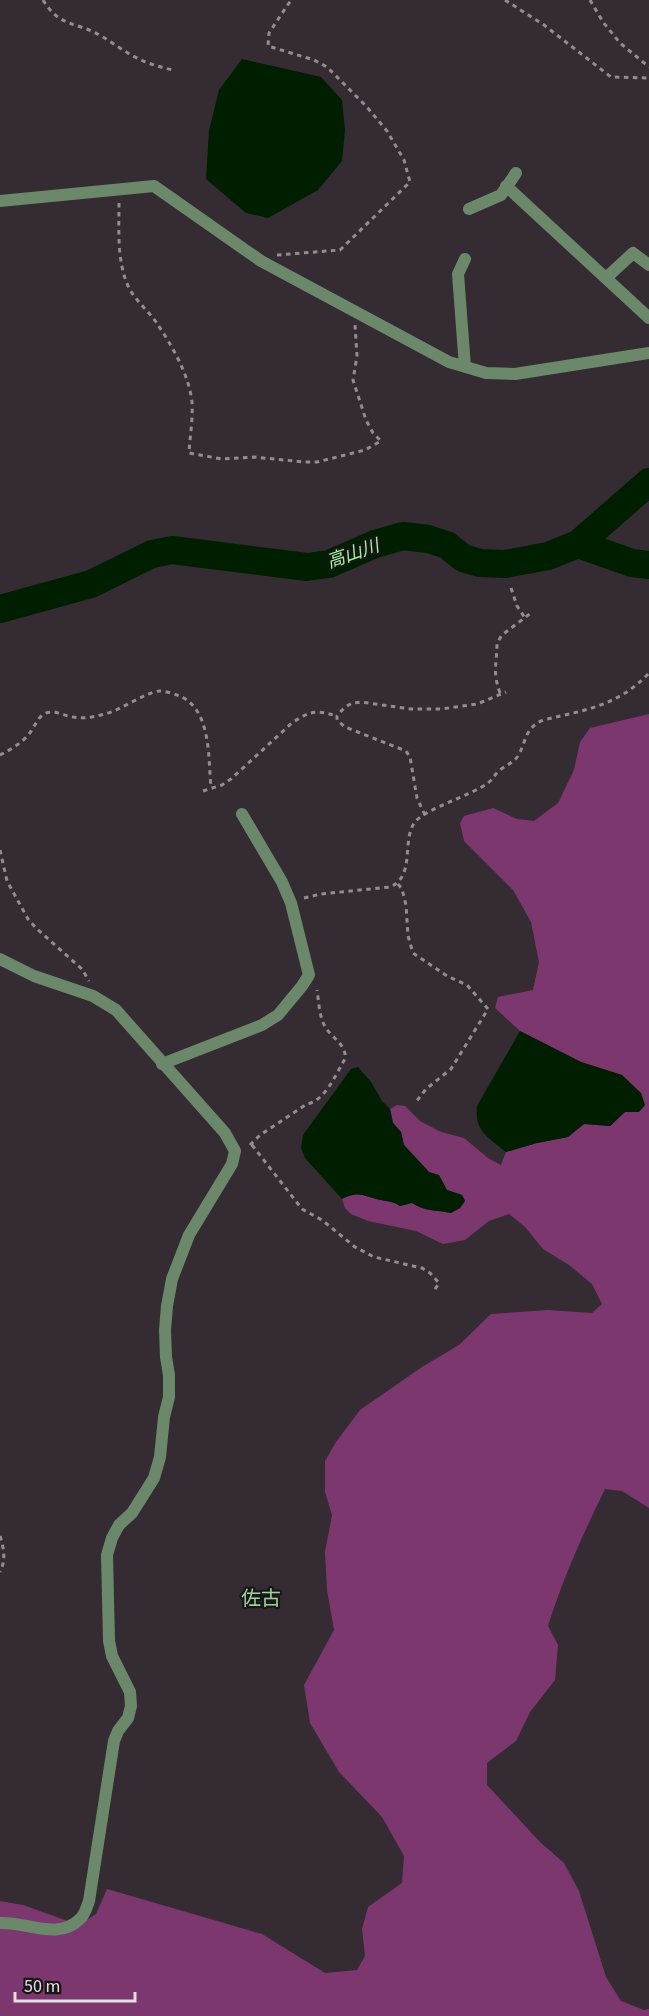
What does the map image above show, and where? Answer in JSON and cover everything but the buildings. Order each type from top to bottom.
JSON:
[{"type":"street","points":[[470,210],[501,195],[516,173]]},
{"type":"street","points":[[0,201],[154,186],[261,261],[449,362],[486,373],[516,374],[649,352]]},
{"type":"street","points":[[506,186],[649,318]]},
{"type":"street","points":[[606,278],[633,253],[649,265]]},
{"type":"street","points":[[465,259],[458,274],[465,367]]},
{"type":"street","points":[[162,1064],[262,1025],[284,1009],[309,975],[291,903],[282,882],[242,814]]},
{"type":"street","points":[[0,959],[34,976],[93,996],[116,1010],[225,1133],[235,1151],[232,1164],[189,1235],[172,1279],[165,1330],[169,1397],[160,1456],[154,1478],[132,1513],[119,1525],[107,1555],[109,1641],[112,1656],[130,1692],[131,1706],[128,1718],[118,1731],[114,1742],[89,1901],[82,1918],[68,1926],[49,1931],[9,1922],[0,1923]]},
{"type":"path","points":[[43,0],[50,12],[62,21],[99,34],[134,57],[155,66],[173,70]]},
{"type":"path","points":[[261,261],[281,253],[340,250],[410,182],[404,160],[387,131],[327,67],[314,60],[268,46],[269,33],[291,0]]},
{"type":"path","points":[[505,0],[544,25],[612,77],[649,78]]},
{"type":"path","points":[[590,0],[603,22],[620,43],[649,67]]},
{"type":"path","points":[[119,189],[118,245],[126,281],[134,297],[154,320],[172,348],[186,380],[192,401],[189,453],[222,459],[254,457],[317,462],[365,450],[381,441],[373,433],[366,420],[353,380],[357,356],[354,311]]},
{"type":"path","points":[[511,588],[517,606],[525,618]]},
{"type":"path","points":[[500,693],[494,670],[497,643],[502,635],[531,613]]},
{"type":"path","points":[[291,903],[321,894],[390,887],[397,884],[405,870],[410,834],[416,821],[488,783],[497,772],[511,764],[517,757],[534,724],[603,705],[619,698],[649,673]]},
{"type":"path","points":[[337,716],[352,703],[361,702],[411,709],[441,709],[477,704],[506,692]]},
{"type":"path","points":[[0,755],[20,743],[38,719],[47,713],[59,712],[71,717],[87,718],[106,714],[150,694],[169,693],[184,698],[194,706],[201,718],[206,733],[211,788]]},
{"type":"path","points":[[203,791],[222,785],[231,779],[293,722],[305,715],[316,711],[337,716]]},
{"type":"path","points":[[337,716],[337,720],[345,727],[406,751],[410,758],[417,798],[426,815]]},
{"type":"path","points":[[0,850],[7,881],[28,919],[82,969],[91,985],[93,996]]},
{"type":"path","points":[[397,884],[402,889],[406,905],[408,936],[413,953],[447,976],[466,985],[488,1009],[451,1069],[426,1089],[416,1102]]},
{"type":"path","points":[[235,1151],[252,1145],[260,1136],[306,1104],[321,1098],[345,1059],[346,1053],[343,1047],[325,1027],[315,981],[309,975]]},
{"type":"path","points":[[252,1145],[302,1209],[322,1220],[355,1247],[374,1257],[430,1272],[440,1283],[434,1291]]},
{"type":"path","points":[[0,1536],[4,1550],[0,1572]]},
{"type":"shaded area","points":[[242,59],[321,77],[342,100],[345,130],[342,161],[318,190],[268,218],[246,213],[206,179],[209,131],[219,90]]},
{"type":"shaded area","points":[[649,714],[649,1508],[622,1491],[605,1489],[574,1556],[548,1626],[558,1645],[555,1680],[530,1712],[516,1741],[487,1763],[487,1785],[540,1842],[564,1863],[579,1891],[606,1977],[621,2001],[644,2010],[649,2009],[649,2016],[0,2016],[0,1901],[23,1905],[79,1925],[96,1914],[107,1889],[262,1934],[325,1973],[357,1970],[365,1956],[362,1929],[368,1907],[402,1883],[404,1856],[382,1817],[339,1772],[310,1723],[304,1685],[334,1630],[327,1590],[325,1552],[332,1515],[325,1492],[325,1461],[360,1410],[422,1367],[459,1345],[491,1314],[548,1310],[592,1313],[602,1304],[592,1284],[569,1265],[543,1249],[525,1227],[509,1214],[489,1221],[465,1240],[443,1244],[416,1231],[368,1221],[351,1214],[345,1208],[342,1199],[362,1195],[393,1202],[400,1206],[412,1203],[425,1209],[450,1213],[460,1208],[465,1201],[462,1195],[447,1190],[439,1176],[429,1172],[404,1145],[401,1132],[393,1123],[390,1109],[397,1105],[405,1106],[420,1121],[441,1132],[464,1138],[488,1158],[501,1165],[506,1152],[568,1137],[584,1124],[610,1126],[625,1112],[639,1112],[622,1075],[581,1062],[520,1031],[495,1008],[498,997],[533,990],[539,962],[531,922],[513,890],[464,841],[460,823],[464,816],[493,808],[517,819],[534,821],[558,803],[574,770],[580,742],[590,728]]},
{"type":"shaded area","points":[[520,1031],[581,1062],[622,1075],[641,1093],[645,1105],[639,1112],[625,1112],[610,1126],[584,1124],[568,1137],[506,1152],[480,1128],[477,1106]]},
{"type":"shaded area","points":[[358,1067],[390,1109],[393,1123],[401,1132],[404,1145],[429,1172],[439,1175],[447,1190],[462,1195],[465,1201],[460,1208],[451,1213],[425,1209],[412,1203],[400,1206],[393,1202],[362,1195],[342,1199],[305,1158],[301,1148],[303,1135],[351,1069]]},
{"type":"waterway","name":"高山川","points":[[0,609],[91,584],[152,554],[172,550],[307,567],[329,564],[375,544],[403,536],[428,539],[447,545],[463,558],[480,563],[505,564],[548,556],[578,544],[649,482]]},
{"type":"waterway","points":[[578,544],[632,563],[649,565]]},
{"type":"district","name":"佐古","points":[[261,1599]]}]
